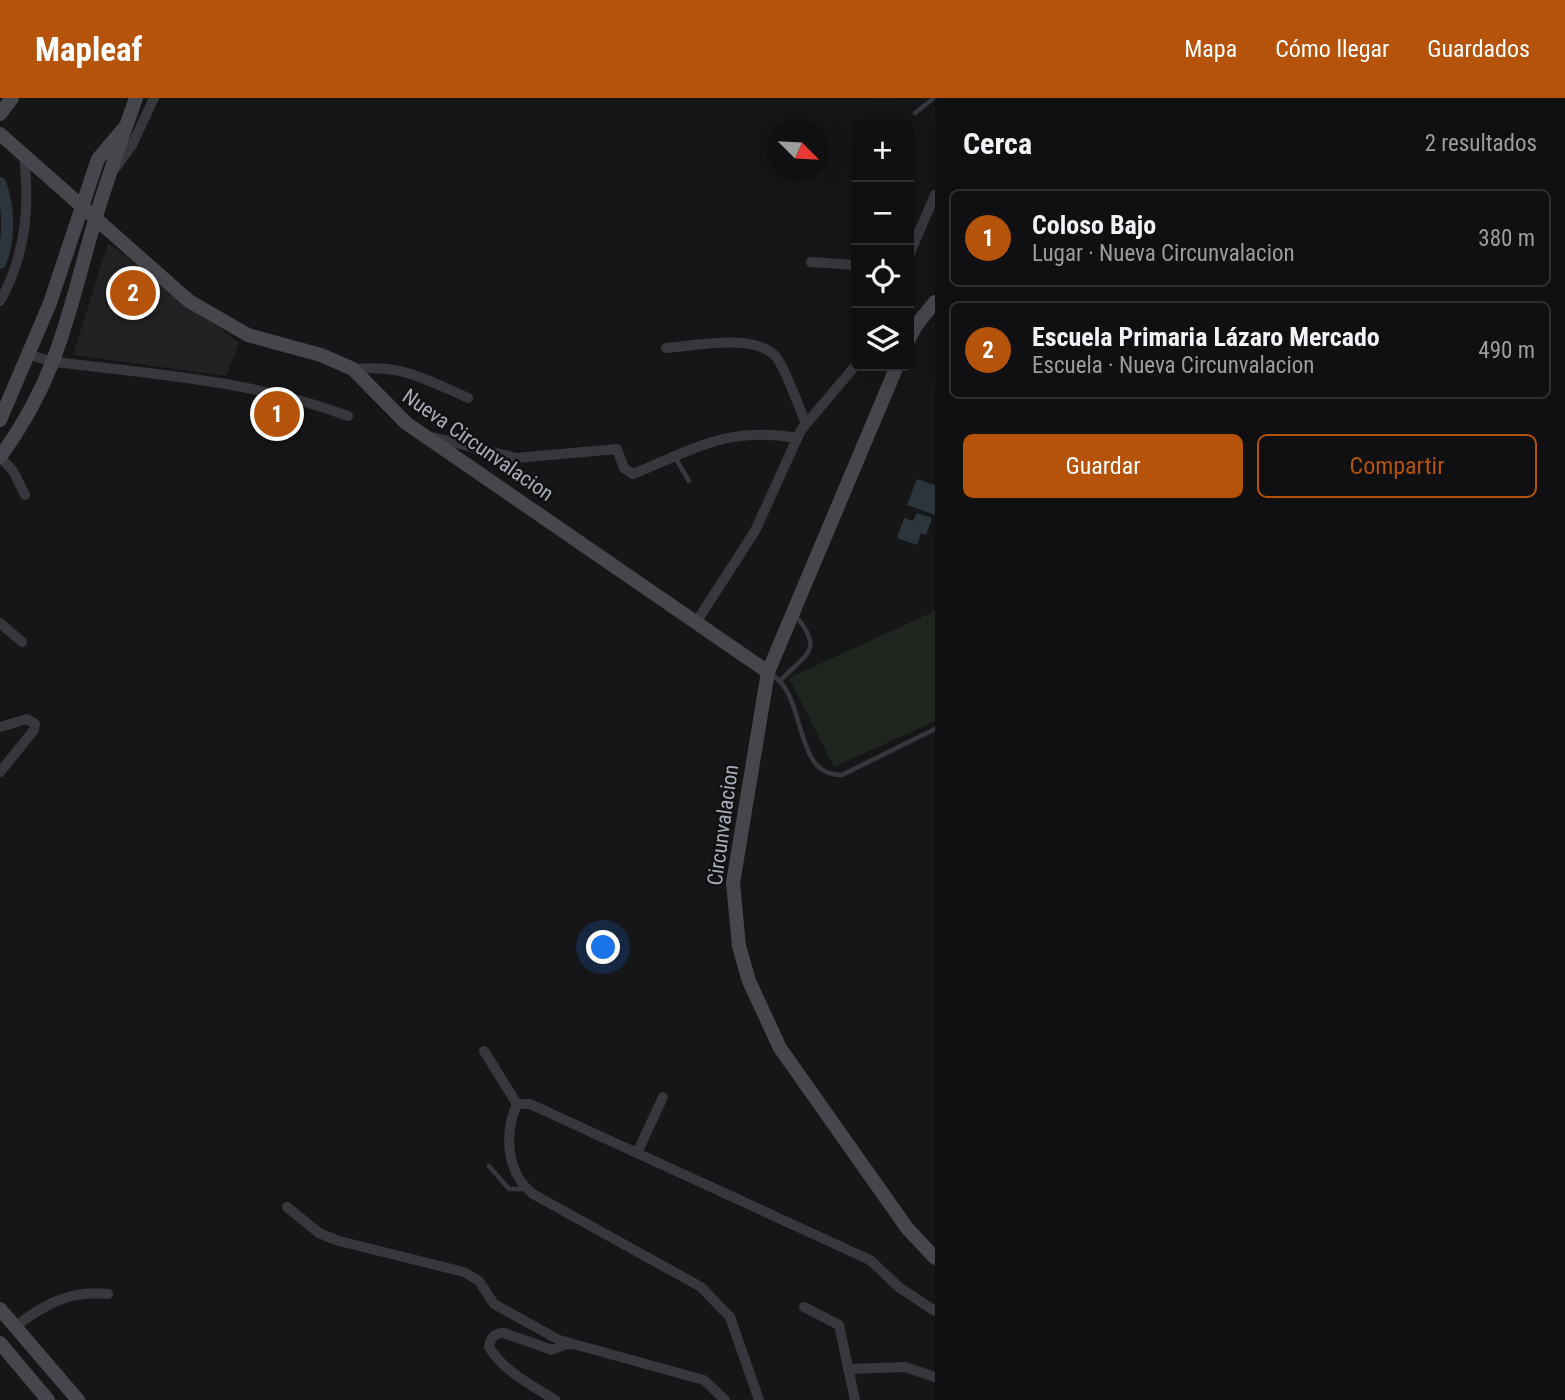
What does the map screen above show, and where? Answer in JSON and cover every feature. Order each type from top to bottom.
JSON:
[{"type":"street","points":[[0,114],[12,98]]},
{"type":"street","points":[[25,495],[13,471],[0,457],[26,420],[55,362],[95,219],[136,98]]},
{"type":"street","points":[[111,174],[132,145],[154,98]]},
{"type":"street","points":[[0,420],[50,303],[80,206],[103,150],[126,126]]},
{"type":"street","name":"Nueva Circunvalacion","points":[[0,134],[189,301],[248,335],[321,355],[353,369],[393,413],[774,676]]},
{"type":"street","points":[[0,301],[17,261],[26,221],[24,156]]},
{"type":"street","points":[[913,245],[935,195]]},
{"type":"street","points":[[811,262],[851,265]]},
{"type":"street","points":[[914,323],[935,302]]},
{"type":"street","points":[[666,348],[743,342],[762,346],[778,359],[806,423]]},
{"type":"street","points":[[29,355],[55,362],[244,387],[308,401],[348,416]]},
{"type":"street","points":[[353,369],[379,367],[409,371],[468,398]]},
{"type":"street","points":[[695,624],[755,531],[806,423],[830,399],[851,371]]},
{"type":"street","name":"Circunvalacion","points":[[895,371],[793,612],[774,676],[733,883],[740,946],[749,981],[764,1016],[788,1059],[907,1228],[935,1258]]},
{"type":"street","points":[[424,435],[516,457],[617,449],[624,468],[633,474],[722,437],[767,434],[797,438]]},
{"type":"street","points":[[0,623],[22,642]]},
{"type":"street","points":[[0,727],[27,719],[34,724],[34,730],[0,772]]},
{"type":"street","points":[[484,1051],[517,1104],[510,1129],[509,1149],[518,1178],[527,1189],[701,1287],[730,1317],[759,1400]]},
{"type":"street","points":[[637,1153],[663,1097]]},
{"type":"street","points":[[517,1104],[530,1104],[870,1260],[900,1288],[935,1311]]},
{"type":"street","points":[[287,1207],[319,1233],[339,1241],[464,1272],[479,1281],[494,1304],[569,1343],[630,1357],[704,1380],[725,1400]]},
{"type":"street","points":[[16,1326],[53,1301],[77,1293],[108,1294]]},
{"type":"street","points":[[804,1307],[839,1325],[855,1400]]},
{"type":"street","points":[[0,1309],[78,1400]]},
{"type":"street","points":[[555,1400],[509,1370],[489,1347],[491,1338],[497,1333],[504,1333],[552,1350],[569,1343]]},
{"type":"street","points":[[0,1343],[48,1400]]},
{"type":"street","points":[[848,1369],[905,1367],[935,1377]]},
{"type":"lane","points":[[915,113],[934,98]]},
{"type":"lane","points":[[674,456],[689,481]]},
{"type":"lane","points":[[793,612],[811,634],[812,642],[809,651],[774,676],[788,690],[814,765],[827,775],[842,775],[935,729]]},
{"type":"lane","points":[[489,1166],[509,1189],[527,1189]]},
{"type":"shaded area","points":[[108,243],[239,343],[226,376],[73,355]]},
{"type":"shaded area","points":[[917,479],[935,485],[935,515],[907,505]]},
{"type":"shaded area","points":[[917,513],[932,518],[926,535],[921,533],[917,545],[897,538],[904,518],[913,521]]},
{"type":"shaded area","points":[[935,611],[935,721],[834,767],[789,678]]},
{"type":"building","points":[[272,400],[286,403],[282,428],[267,426]]},
{"type":"waterway","points":[[0,183],[7,223],[0,263]]},
{"type":"place","name":"Escuela Primaria Lázaro Mercado","points":[[133,293]]},
{"type":"place","name":"Coloso Bajo","points":[[277,414]]}]
